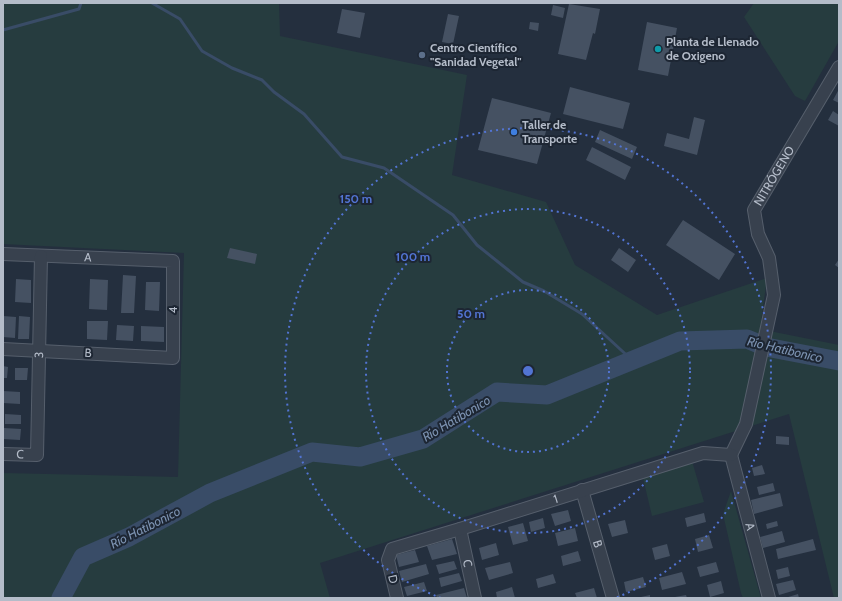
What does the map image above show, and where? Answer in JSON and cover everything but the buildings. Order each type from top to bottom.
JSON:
[{"type":"street","name":"NITRÓGENO","points":[[731,455],[746,424],[759,357],[774,295],[769,258],[758,234],[754,210],[839,67]]},
{"type":"street","name":"A","points":[[3,254],[173,261]]},
{"type":"street","name":"3","points":[[37,455],[41,256]]},
{"type":"street","name":"4","points":[[173,261],[173,358]]},
{"type":"street","name":"B","points":[[3,349],[173,358]]},
{"type":"street","name":"1","points":[[388,560],[392,549],[582,490],[703,453],[731,455]]},
{"type":"street","name":"C","points":[[3,454],[37,455]]},
{"type":"street","name":"A","points":[[731,455],[769,598]]},
{"type":"street","name":"B","points":[[582,490],[613,598]]},
{"type":"street","name":"C","points":[[460,529],[475,598]]},
{"type":"street","name":"D","points":[[388,560],[397,598]]},
{"type":"green space","points":[[3,3],[279,3],[280,36],[467,75],[452,175],[546,202],[575,265],[657,315],[767,278],[760,329],[839,345],[839,598],[834,598],[789,414],[320,563],[330,598],[3,598],[3,473],[178,477],[184,253],[3,244]]},
{"type":"green space","points":[[754,3],[839,3],[839,41],[805,101],[795,96],[744,17]]},
{"type":"green space","points":[[692,461],[704,502],[652,516],[642,474]]},
{"type":"green space","points":[[731,491],[761,598],[743,598],[741,593],[723,514]]},
{"type":"waterway","points":[[3,30],[79,9],[81,3]]},
{"type":"waterway","points":[[152,3],[180,19],[202,51],[232,68],[262,80],[274,92],[304,114],[342,157],[384,168],[453,215],[477,245],[523,282],[544,291],[582,314],[633,361]]},
{"type":"waterway","name":"Río Hatibonico","points":[[61,598],[83,557],[129,537],[210,493],[312,452],[360,457],[423,439],[497,392],[547,395],[680,341],[747,339],[766,347],[839,361]]},
{"type":"place","name":"Planta de Llenado de Oxigeno","points":[[658,49]]},
{"type":"place","name":"Centro Científico \"Sanidad Vegetal\"","points":[[422,55]]},
{"type":"place","name":"Taller de Transporte","points":[[514,132]]}]
